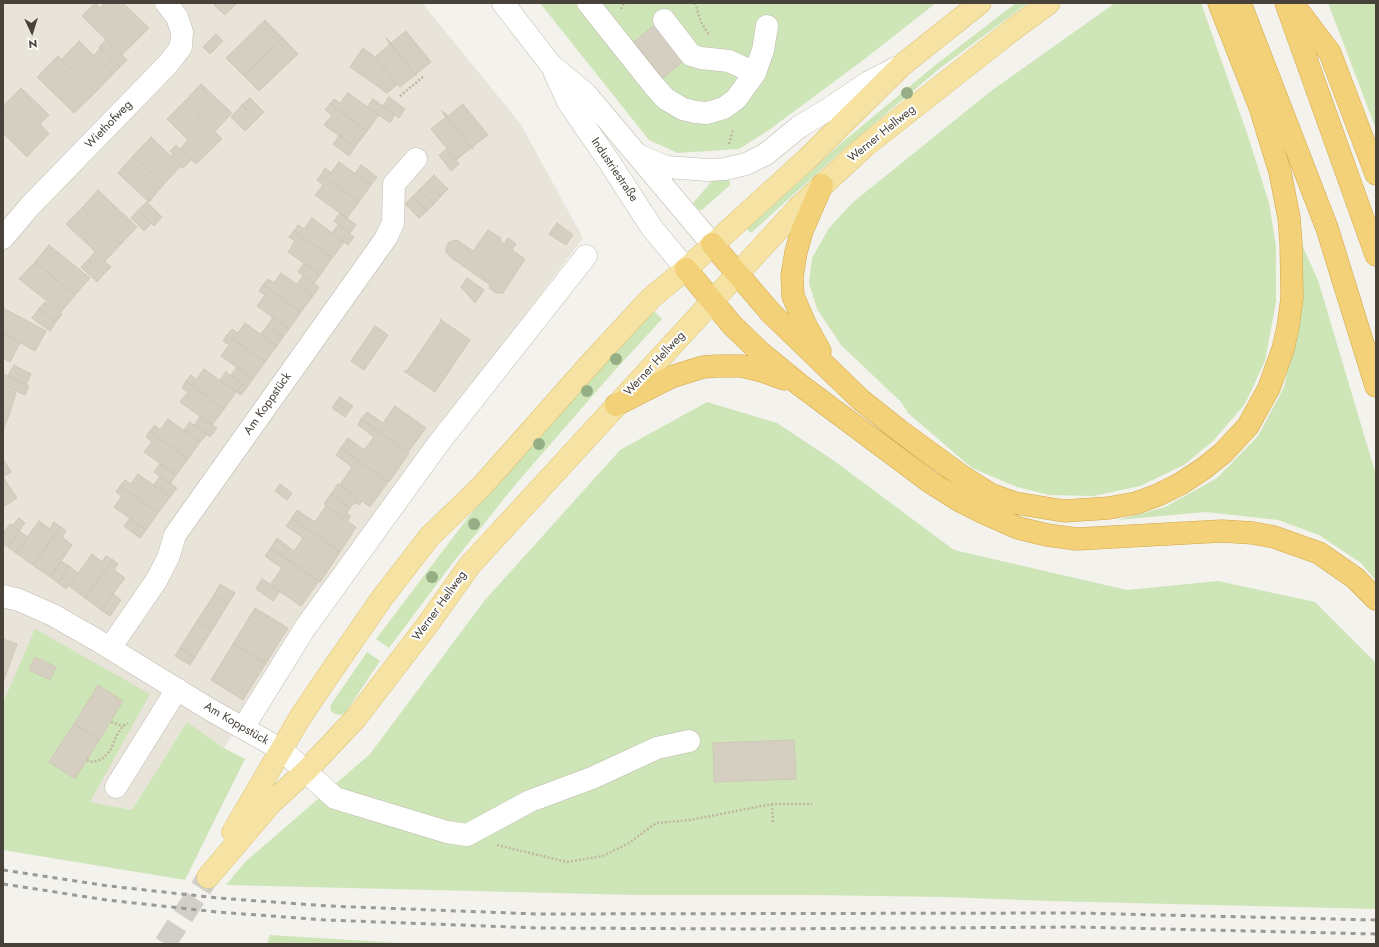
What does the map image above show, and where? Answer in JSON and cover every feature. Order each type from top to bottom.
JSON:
[{"type":"highway","points":[[712,244],[771,313],[867,404],[900,431],[963,478],[990,494],[1015,503],[1043,509],[1064,511],[1085,511],[1109,508],[1136,503],[1158,495],[1180,484],[1223,454],[1248,426],[1276,371],[1288,327],[1292,298],[1289,218],[1280,172],[1260,107],[1219,3]]},
{"type":"highway","points":[[1240,3],[1327,228],[1376,386]]},
{"type":"highway","points":[[1286,3],[1376,255]]},
{"type":"highway","points":[[1292,3],[1330,53],[1376,174]]},
{"type":"highway","points":[[822,185],[802,231],[796,252],[792,276],[793,296],[805,324],[832,371]]},
{"type":"highway","points":[[686,269],[732,325],[751,344],[800,385],[930,482],[972,507],[1018,528],[1047,535],[1077,539],[1222,531],[1253,533],[1274,537],[1319,553],[1355,578],[1376,599]]},
{"type":"highway","points":[[616,406],[671,377],[703,367],[742,366],[762,371],[800,385]]},
{"type":"main road","name":"Werner Hellweg","points":[[980,3],[902,65],[807,159],[686,269],[651,298],[482,486],[430,536],[382,598],[301,716],[282,750],[259,786],[208,877],[271,803],[306,771],[356,718],[428,624],[470,565],[798,208],[871,142],[1049,3]]},
{"type":"street","name":"Wiethofweg","points":[[3,238],[30,206],[168,64],[181,47],[182,32],[177,17],[166,3]]},
{"type":"street","name":"Industriestraße","points":[[503,3],[551,64],[586,94],[712,244]]},
{"type":"street","points":[[588,3],[666,99],[683,109],[694,112],[707,113],[724,108],[736,99],[755,73],[763,50],[767,26]]},
{"type":"street","points":[[664,20],[691,55],[701,58],[729,61],[755,73]]},
{"type":"street","name":"Industriestraße","points":[[551,64],[568,102],[652,228],[686,269]]},
{"type":"street","name":"Werner Hellweg","points":[[827,110],[869,82],[902,65]]},
{"type":"street","name":"Industriestraße","points":[[637,155],[666,167],[708,170],[725,169],[746,164],[766,154],[799,127],[827,110]]},
{"type":"street","name":"Am Koppstück","points":[[110,648],[156,581],[168,558],[175,535],[386,238],[393,223],[394,184],[416,159]]},
{"type":"street","points":[[243,728],[305,628],[438,444],[586,256]]},
{"type":"street","name":"Am Koppstück","points":[[3,596],[19,600],[53,615],[282,750]]},
{"type":"street","points":[[116,787],[177,689]]},
{"type":"street","points":[[282,750],[335,798],[446,832],[466,834],[530,801],[592,778],[657,748],[690,741]]},
{"type":"path","points":[[695,3],[701,22],[718,49],[729,61]]},
{"type":"path","points":[[400,96],[424,76]]},
{"type":"path","points":[[708,170],[727,153],[735,120],[724,108]]},
{"type":"path","points":[[111,722],[123,726]]},
{"type":"path","points":[[466,834],[490,843],[567,862],[603,856],[629,843],[656,823],[690,820],[772,804],[812,804]]},
{"type":"path","points":[[772,804],[773,823]]},
{"type":"shaded area","points":[[3,3],[422,3],[520,123],[583,238],[411,467],[249,705],[224,748],[187,722],[132,810],[3,786]]},
{"type":"green space","points":[[540,3],[936,3],[862,61],[769,130],[739,149],[678,153],[649,140]]},
{"type":"green space","points":[[1016,3],[1028,3],[939,69],[843,150],[751,233],[747,229],[839,145],[934,66]]},
{"type":"green space","points":[[1115,3],[1201,3],[1248,136],[1269,203],[1276,246],[1276,302],[1265,361],[1245,404],[1213,441],[1184,465],[1140,486],[1093,496],[1049,495],[1017,487],[972,468],[908,413],[901,402],[841,345],[817,309],[809,283],[812,258],[829,228],[852,203],[991,91]]},
{"type":"green space","points":[[1328,3],[1376,3],[1376,129]]},
{"type":"green space","points":[[726,179],[730,181],[730,185],[702,210],[699,210],[693,203],[712,181]]},
{"type":"green space","points":[[1302,245],[1318,280],[1376,475],[1376,581],[1361,563],[1319,535],[1278,520],[1206,512],[1117,520],[1165,507],[1217,478],[1258,436],[1284,387],[1298,313],[1303,271]]},
{"type":"green space","points":[[651,308],[662,319],[615,370],[515,485],[451,565],[389,648],[376,639],[495,482]]},
{"type":"green space","points":[[707,402],[777,423],[833,460],[954,550],[1127,590],[1218,581],[1315,602],[1376,663],[1376,909],[944,897],[636,895],[226,885],[245,862],[370,754],[485,600],[620,450]]},
{"type":"green space","points":[[35,629],[150,694],[90,802],[132,810],[187,722],[224,748],[245,759],[185,880],[3,850],[3,703]]},
{"type":"green space","points":[[367,652],[380,661],[346,712],[341,715],[335,714],[331,711],[330,706]]},
{"type":"green space","points":[[270,935],[417,944],[267,944]]},
{"type":"building","points":[[95,3],[135,42],[122,55],[82,16]]},
{"type":"building","points":[[105,3],[123,3],[149,28],[135,42],[101,7]]},
{"type":"building","points":[[216,3],[237,3],[225,15],[214,5]]},
{"type":"building","points":[[265,20],[283,38],[244,76],[226,58]]},
{"type":"building","points":[[657,23],[686,59],[663,78],[634,42]]},
{"type":"building","points":[[406,31],[431,62],[416,74],[416,76],[386,38],[391,43]]},
{"type":"building","points":[[216,34],[223,41],[210,54],[203,47]]},
{"type":"building","points":[[283,38],[298,54],[259,91],[244,76]]},
{"type":"building","points":[[386,38],[416,76],[415,75],[400,87],[375,57],[390,44]]},
{"type":"building","points":[[106,40],[127,60],[120,67],[99,47]]},
{"type":"building","points":[[79,41],[113,74],[95,93],[61,60]]},
{"type":"building","points":[[100,48],[120,67],[113,74],[94,56]]},
{"type":"building","points":[[363,48],[375,57],[397,85],[387,93],[350,67]]},
{"type":"building","points":[[58,56],[95,93],[74,113],[37,77]]},
{"type":"building","points":[[201,84],[232,113],[214,132],[185,101]]},
{"type":"building","points":[[21,88],[49,115],[40,124],[49,134],[38,145],[3,110],[3,106]]},
{"type":"building","points":[[348,93],[379,115],[367,131],[330,104],[334,99],[340,103]]},
{"type":"building","points":[[389,97],[405,109],[399,118],[383,106]]},
{"type":"building","points":[[250,98],[264,112],[257,119],[242,105]]},
{"type":"building","points":[[373,99],[395,115],[390,123],[367,107]]},
{"type":"building","points":[[185,101],[222,139],[196,164],[180,149],[188,140],[167,119]]},
{"type":"building","points":[[330,104],[367,131],[355,147],[324,125],[332,115],[325,110]]},
{"type":"building","points":[[463,104],[488,135],[472,147],[473,149],[442,111],[448,116]]},
{"type":"building","points":[[242,105],[257,119],[245,131],[231,117]]},
{"type":"building","points":[[3,110],[38,145],[27,157],[3,133]]},
{"type":"building","points":[[442,111],[473,149],[471,148],[456,160],[431,129],[446,117]]},
{"type":"building","points":[[339,136],[355,147],[349,156],[333,144]]},
{"type":"building","points":[[151,137],[181,166],[164,184],[133,156]]},
{"type":"building","points":[[176,145],[191,160],[183,168],[171,156],[173,154],[170,151]]},
{"type":"building","points":[[447,149],[459,164],[451,171],[439,155]]},
{"type":"building","points":[[133,156],[164,184],[149,202],[118,173]]},
{"type":"building","points":[[339,162],[371,185],[359,202],[321,175],[325,168],[331,173]]},
{"type":"building","points":[[361,165],[377,177],[371,185],[355,174]]},
{"type":"building","points":[[321,175],[359,202],[347,218],[315,195],[323,185],[317,180]]},
{"type":"building","points":[[434,175],[448,189],[441,196],[427,182]]},
{"type":"building","points":[[427,182],[441,196],[434,204],[419,190]]},
{"type":"building","points":[[98,190],[137,227],[121,244],[82,208]]},
{"type":"building","points":[[419,190],[434,204],[427,211],[412,197]]},
{"type":"building","points":[[412,197],[427,211],[419,218],[405,204]]},
{"type":"building","points":[[147,202],[162,217],[154,226],[138,210]]},
{"type":"building","points":[[82,208],[121,244],[105,261],[66,224]]},
{"type":"building","points":[[138,210],[151,223],[144,231],[131,218]]},
{"type":"building","points":[[340,213],[356,225],[350,233],[334,221]]},
{"type":"building","points":[[312,218],[344,242],[332,258],[294,231],[298,225],[304,229]]},
{"type":"building","points":[[557,223],[573,235],[566,245],[549,234]]},
{"type":"building","points":[[338,225],[354,237],[348,245],[332,233]]},
{"type":"building","points":[[488,230],[501,238],[500,240],[504,244],[508,238],[516,244],[512,250],[525,259],[503,293],[496,293],[490,289],[489,284],[450,257],[446,252],[449,242],[456,240],[473,251]]},
{"type":"building","points":[[294,231],[332,258],[320,275],[288,252],[295,241],[289,237]]},
{"type":"building","points":[[49,245],[90,278],[75,295],[35,262]]},
{"type":"building","points":[[95,252],[111,267],[104,274],[88,260]]},
{"type":"building","points":[[88,260],[104,274],[97,282],[81,267]]},
{"type":"building","points":[[35,262],[75,295],[61,312],[19,279]]},
{"type":"building","points":[[304,263],[320,275],[314,283],[298,272]]},
{"type":"building","points":[[281,273],[313,296],[301,312],[263,285],[268,279],[274,283]]},
{"type":"building","points":[[303,276],[319,287],[313,296],[297,284]]},
{"type":"building","points":[[467,278],[484,290],[475,303],[461,287]]},
{"type":"building","points":[[263,285],[301,312],[289,329],[257,306],[265,295],[259,291]]},
{"type":"building","points":[[45,302],[62,314],[56,322],[39,309]]},
{"type":"building","points":[[3,308],[46,331],[35,351],[3,333]]},
{"type":"building","points":[[39,309],[56,322],[50,331],[32,318]]},
{"type":"building","points":[[273,317],[289,329],[283,337],[267,326]]},
{"type":"building","points":[[440,319],[470,340],[435,392],[404,371],[407,371],[441,321]]},
{"type":"building","points":[[245,323],[277,346],[265,362],[227,335],[232,329],[238,333]]},
{"type":"building","points":[[267,326],[283,337],[277,346],[261,334]]},
{"type":"building","points":[[375,326],[388,335],[364,370],[351,361]]},
{"type":"building","points":[[3,333],[20,343],[10,362],[3,358]]},
{"type":"building","points":[[227,335],[265,362],[253,379],[221,356],[229,345],[223,341]]},
{"type":"building","points":[[14,365],[31,374],[26,385],[8,375]]},
{"type":"building","points":[[237,367],[253,379],[247,387],[231,375]]},
{"type":"building","points":[[204,369],[236,392],[224,409],[186,381],[191,375],[196,380]]},
{"type":"building","points":[[226,372],[242,384],[236,392],[220,380]]},
{"type":"building","points":[[3,374],[29,386],[25,395],[3,386]]},
{"type":"building","points":[[186,381],[224,409],[212,425],[180,402],[188,392],[182,388]]},
{"type":"building","points":[[242,384],[247,387],[241,395],[236,392]]},
{"type":"building","points":[[3,388],[16,393],[9,415],[3,413]]},
{"type":"building","points":[[340,397],[353,406],[349,411],[336,402]]},
{"type":"building","points":[[336,402],[349,411],[345,417],[332,408]]},
{"type":"building","points":[[395,406],[426,428],[408,452],[361,419],[367,412],[383,423]]},
{"type":"building","points":[[3,413],[9,415],[3,430]]},
{"type":"building","points":[[200,417],[217,428],[210,437],[194,425]]},
{"type":"building","points":[[168,419],[200,442],[188,459],[150,431],[155,425],[160,430]]},
{"type":"building","points":[[361,419],[409,453],[389,482],[341,448],[348,438],[364,450],[374,437],[358,425]]},
{"type":"building","points":[[190,422],[207,434],[200,442],[184,430]]},
{"type":"building","points":[[150,431],[188,459],[176,475],[144,452],[152,442],[146,437]]},
{"type":"building","points":[[341,448],[388,482],[370,507],[362,501],[359,505],[354,502],[358,498],[340,485],[352,467],[336,455]]},
{"type":"building","points":[[4,461],[11,472],[3,477],[3,462]]},
{"type":"building","points":[[160,464],[176,475],[170,484],[154,472]]},
{"type":"building","points":[[138,474],[170,497],[158,513],[120,486],[125,480],[131,484]]},
{"type":"building","points":[[160,476],[177,488],[170,497],[154,485]]},
{"type":"building","points":[[3,477],[17,498],[3,507]]},
{"type":"building","points":[[280,484],[292,493],[287,500],[275,491]]},
{"type":"building","points":[[338,484],[358,498],[350,508],[331,494]]},
{"type":"building","points":[[120,486],[158,513],[146,530],[114,507],[122,496],[116,492]]},
{"type":"building","points":[[331,494],[350,508],[343,518],[324,504]]},
{"type":"building","points":[[326,506],[343,518],[347,513],[351,516],[347,521],[356,527],[340,552],[292,518],[297,510],[315,522]]},
{"type":"building","points":[[19,518],[25,523],[19,531],[12,526]]},
{"type":"building","points":[[130,518],[146,530],[140,538],[124,526]]},
{"type":"building","points":[[292,518],[340,552],[320,582],[271,548],[277,538],[294,551],[303,538],[286,526]]},
{"type":"building","points":[[39,521],[50,529],[54,522],[60,527],[33,565],[16,553]]},
{"type":"building","points":[[10,524],[19,531],[8,547],[3,544],[3,533]]},
{"type":"building","points":[[61,527],[66,531],[62,537],[72,545],[50,577],[33,565]]},
{"type":"building","points":[[19,531],[28,537],[16,553],[8,547]]},
{"type":"building","points":[[271,548],[319,581],[301,606],[270,585],[282,568],[265,556]]},
{"type":"building","points":[[92,554],[102,562],[106,556],[113,560],[85,598],[69,586]]},
{"type":"building","points":[[113,560],[118,564],[114,570],[125,578],[101,610],[85,598]]},
{"type":"building","points":[[61,561],[69,566],[58,583],[50,577]]},
{"type":"building","points":[[69,566],[78,573],[66,589],[58,583]]},
{"type":"building","points":[[262,579],[280,591],[273,601],[256,589]]},
{"type":"building","points":[[220,584],[235,593],[228,604],[214,595]]},
{"type":"building","points":[[113,594],[121,600],[110,616],[101,610]]},
{"type":"building","points":[[214,595],[228,604],[212,630],[197,621]]},
{"type":"building","points":[[255,608],[288,628],[266,663],[233,644]]},
{"type":"building","points":[[197,621],[212,630],[195,657],[180,648]]},
{"type":"building","points":[[3,639],[17,644],[3,683]]},
{"type":"building","points":[[233,644],[266,663],[243,700],[211,680]]},
{"type":"building","points":[[180,648],[195,657],[190,665],[175,656]]},
{"type":"building","points":[[35,657],[56,667],[50,680],[29,670]]},
{"type":"building","points":[[98,685],[123,701],[99,740],[74,724]]},
{"type":"building","points":[[74,724],[99,740],[75,779],[49,762]]},
{"type":"building","points":[[794,740],[796,779],[714,782],[713,743]]},
{"type":"tunnel","points":[[165,944],[208,877]]},
{"type":"railway","points":[[3,870],[109,886],[218,898],[328,906],[537,914],[1075,913],[1376,920]]},
{"type":"railway","points":[[3,884],[107,900],[217,912],[326,920],[538,928],[751,929],[1078,927],[1376,934]]}]
